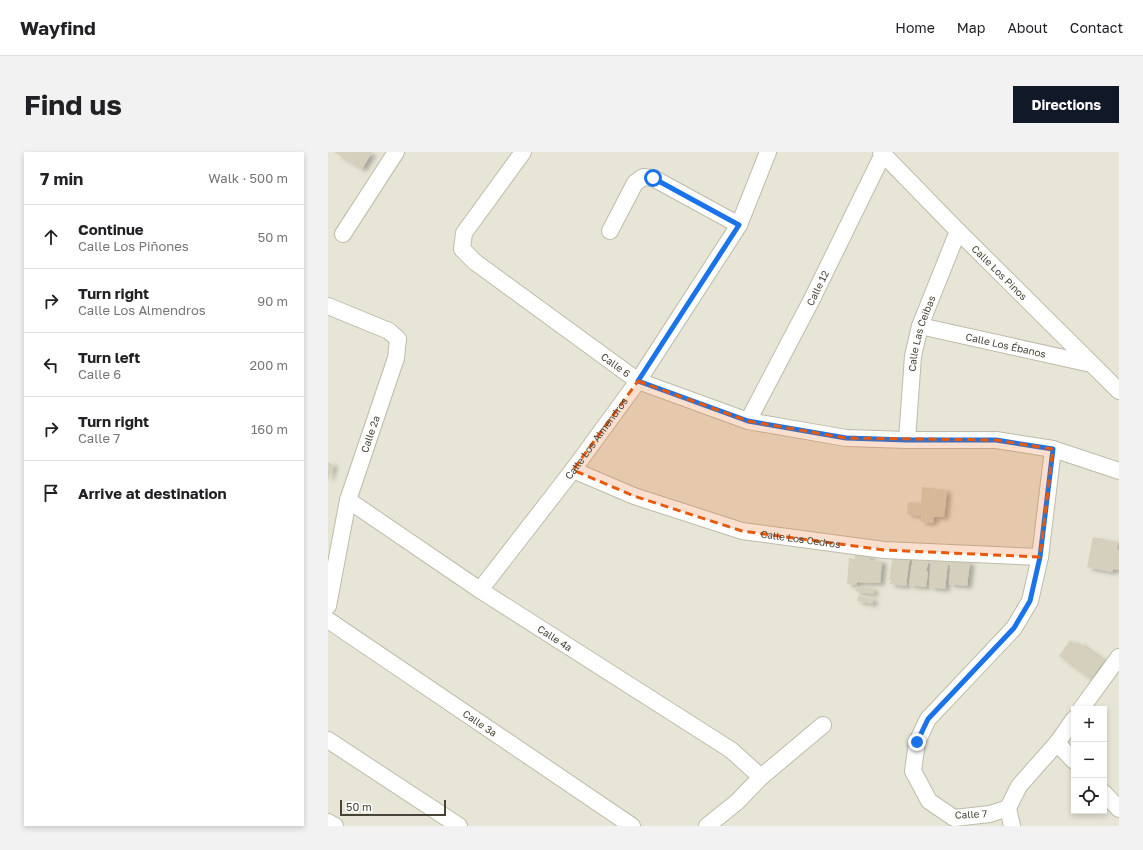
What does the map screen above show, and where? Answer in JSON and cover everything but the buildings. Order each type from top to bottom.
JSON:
[{"type":"street","points":[[343,234],[396,152]]},
{"type":"street","name":"Calle 6","points":[[523,152],[464,233],[462,249],[475,262],[638,381],[748,421],[846,438],[996,440],[1053,449],[1119,471]]},
{"type":"street","name":"Calle Los Almendros","points":[[480,590],[573,470],[638,381],[739,225],[768,152]]},
{"type":"street","name":"Calle Los Pinos","points":[[882,153],[1119,391]]},
{"type":"street","name":"Calle 12","points":[[748,421],[811,301],[882,153]]},
{"type":"street","points":[[610,231],[635,183],[643,177],[653,178],[739,225]]},
{"type":"street","name":"Calle Las Ceibas","points":[[907,440],[913,356],[920,326],[958,231]]},
{"type":"street","name":"Calle 2ª","points":[[328,306],[389,331],[398,339],[396,358],[348,500],[328,606]]},
{"type":"street","name":"Calle Los Ébanos","points":[[920,326],[1091,364]]},
{"type":"street","name":"Calle 7","points":[[1008,808],[990,814],[954,818],[929,801],[913,771],[917,742],[928,719],[1014,628],[1030,601],[1040,557],[1053,449]]},
{"type":"street","name":"Calle Los Cedros","points":[[573,470],[634,496],[742,531],[884,550],[1040,557]]},
{"type":"street","name":"Calle 4ª","points":[[348,500],[480,590],[730,750],[761,777]]},
{"type":"street","name":"Calle 3ª","points":[[328,620],[632,826]]},
{"type":"street","points":[[1083,706],[1119,657]]},
{"type":"street","points":[[1012,826],[1008,808],[1019,786],[1057,743],[1071,723]]},
{"type":"street","points":[[707,826],[737,802],[761,777],[823,725]]},
{"type":"street","points":[[328,740],[459,826]]},
{"type":"street","points":[[1057,743],[1071,758]]},
{"type":"street","points":[[1107,796],[1119,810]]},
{"type":"street","points":[[328,822],[335,826]]},
{"type":"highlighted area","points":[[638,381],[748,421],[846,438],[996,440],[1053,449],[1040,557],[884,550],[742,531],[634,496],[573,470]]},
{"type":"shaded area","points":[[328,152],[1119,152],[1119,826],[328,826]]},
{"type":"route","points":[[653,178],[739,225],[638,381],[748,421],[846,438],[996,440],[1053,449],[1040,557],[1030,601],[1014,628],[928,719],[917,742]]}]
